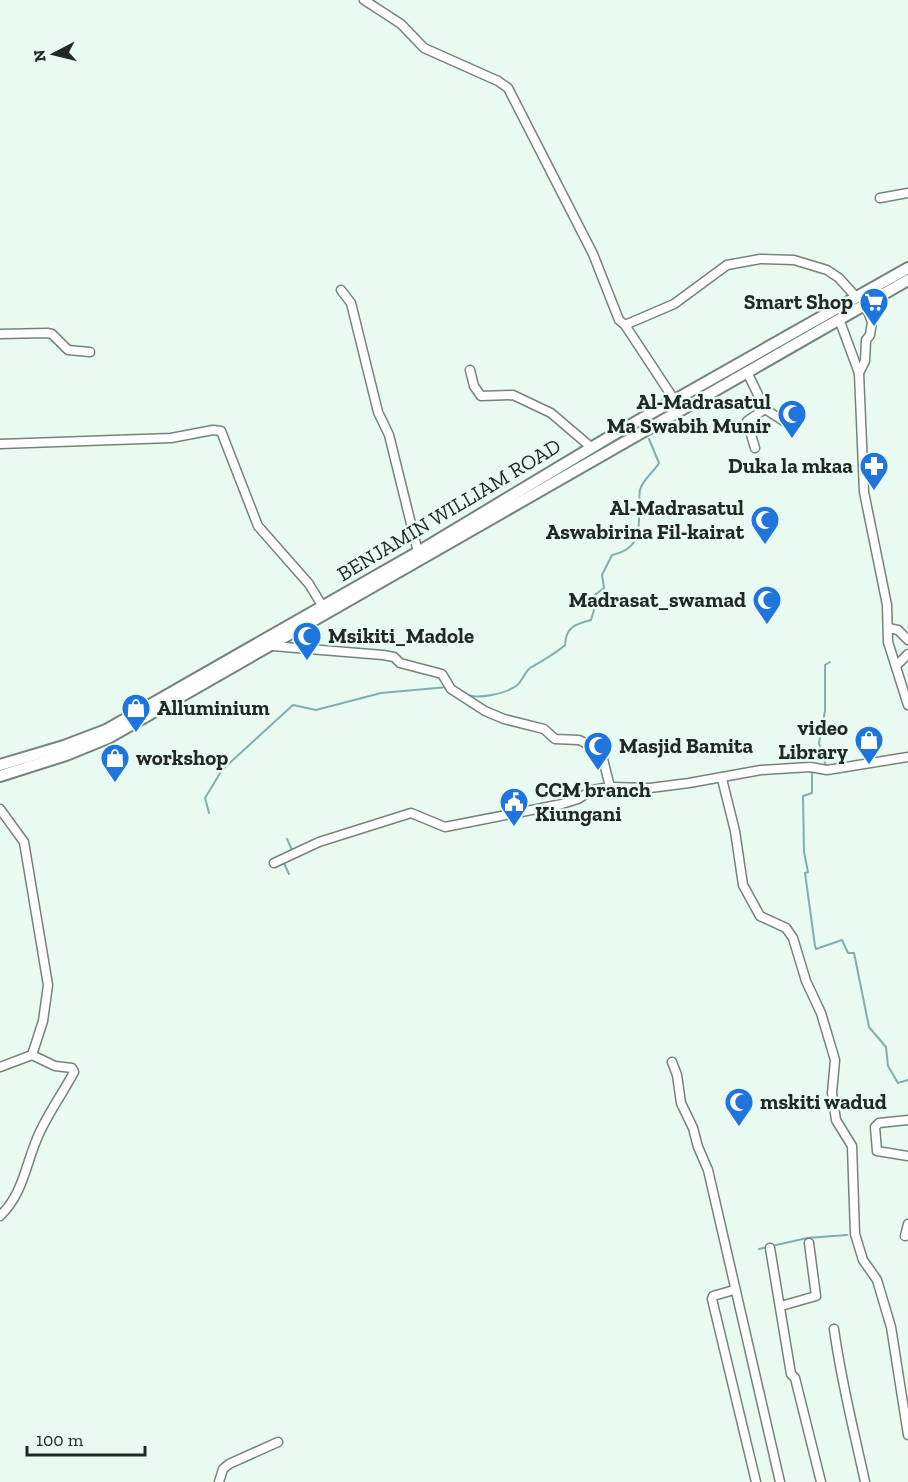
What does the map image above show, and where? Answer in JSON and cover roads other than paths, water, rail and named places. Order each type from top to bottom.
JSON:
[{"type":"main road","name":"BENJAMIN WILLIAM ROAD","points":[[0,776],[66,755],[110,737],[272,646],[418,552],[592,448],[747,372],[839,318],[908,268]]},
{"type":"main road","name":"BENJAMIN WILLIAM ROAD","points":[[0,765],[64,746],[106,730],[325,611],[861,301],[908,280]]},
{"type":"street","points":[[364,0],[401,24],[424,48],[498,81],[508,88],[593,254],[620,320],[679,405]]},
{"type":"street","points":[[880,198],[908,193]]},
{"type":"street","points":[[625,325],[674,303],[727,266],[760,259],[794,260],[827,270],[839,278],[861,301],[872,322],[870,335],[866,340],[865,361],[859,373]]},
{"type":"street","points":[[342,290],[351,303],[378,412],[389,435],[418,552]]},
{"type":"street","points":[[839,318],[859,373],[864,492],[887,605],[888,642],[908,705]]},
{"type":"street","points":[[0,334],[47,333],[52,334],[68,350],[90,352]]},
{"type":"street","points":[[470,370],[474,386],[481,396],[513,395],[551,413],[592,448]]},
{"type":"street","points":[[747,372],[765,409],[785,422]]},
{"type":"street","points":[[755,448],[747,421],[765,409]]},
{"type":"street","points":[[0,444],[171,438],[213,430],[221,431],[258,526],[309,584],[325,611]]},
{"type":"street","points":[[888,628],[898,630],[908,640]]},
{"type":"street","points":[[272,646],[394,657],[400,663],[442,674],[450,687],[504,719],[544,729],[555,739],[579,740],[594,747],[602,755],[610,787]]},
{"type":"street","points":[[896,666],[908,654]]},
{"type":"street","points":[[274,863],[319,842],[411,813],[446,827],[562,804],[578,799],[592,790],[610,787],[650,788],[722,779],[761,770],[810,767],[827,770],[908,757]]},
{"type":"street","points":[[722,779],[735,831],[742,885],[760,916],[786,928],[793,938],[806,981],[821,1013],[835,1060],[832,1093],[836,1120],[852,1146],[855,1234],[863,1260],[878,1280],[891,1327],[908,1435]]},
{"type":"street","points":[[0,809],[24,842],[48,985],[43,1021],[32,1055]]},
{"type":"street","points":[[0,1067],[32,1055],[55,1065],[72,1068],[74,1072],[36,1142],[26,1175],[16,1196],[0,1216]]},
{"type":"street","points":[[672,1062],[677,1075],[681,1103],[708,1170],[780,1482]]},
{"type":"street","points":[[908,1120],[879,1124],[875,1127],[874,1147],[877,1151],[908,1156]]},
{"type":"street","points":[[905,1236],[908,1224]]},
{"type":"street","points":[[781,1306],[816,1296],[809,1243]]},
{"type":"street","points":[[770,1248],[791,1374],[795,1378],[821,1482]]},
{"type":"street","points":[[734,1290],[716,1295],[712,1299],[756,1482]]},
{"type":"street","points":[[834,1329],[842,1385],[850,1407],[865,1482]]},
{"type":"street","points":[[219,1482],[224,1469],[229,1464],[278,1442]]},
{"type":"waterway","points":[[467,695],[491,695],[516,686],[530,668],[565,645],[567,634],[572,627],[591,620],[594,610],[592,597],[604,588],[602,575],[612,555],[624,551],[636,538],[640,490],[659,463],[649,439]]},
{"type":"waterway","points":[[826,766],[819,743],[825,711],[825,665],[830,662]]},
{"type":"waterway","points":[[209,813],[205,798],[222,770],[293,705],[316,710],[381,693],[448,687]]},
{"type":"waterway","points":[[812,769],[812,793],[803,796],[804,852],[808,872],[805,873],[815,946],[816,949],[842,940],[848,953],[854,953],[869,1027],[886,1047],[888,1066],[898,1083],[908,1080]]},
{"type":"waterway","points":[[287,839],[293,852]]},
{"type":"waterway","points":[[283,861],[289,874]]},
{"type":"waterway","points":[[759,1249],[807,1238],[847,1235]]},
{"type":"place","name":"Smart Shop","points":[[874,328]]},
{"type":"place","name":"Al-Madrasatul Ma Swabih Munir","points":[[792,440]]},
{"type":"place","name":"Duka la mkaa","points":[[874,492]]},
{"type":"place","name":"Al-Madrasatul Aswabirina Fil-kairat","points":[[765,546]]},
{"type":"place","name":"Madrasat_swamad","points":[[767,626]]},
{"type":"place","name":"Msikiti_Madole","points":[[307,662]]},
{"type":"place","name":"Alluminium","points":[[136,734]]},
{"type":"place","name":"video Library","points":[[869,766]]},
{"type":"place","name":"Masjid Bamita","points":[[598,772]]},
{"type":"place","name":"workshop","points":[[115,784]]},
{"type":"place","name":"CCM branch Kiungani","points":[[514,828]]},
{"type":"place","name":"mskiti wadud","points":[[739,1128]]}]
